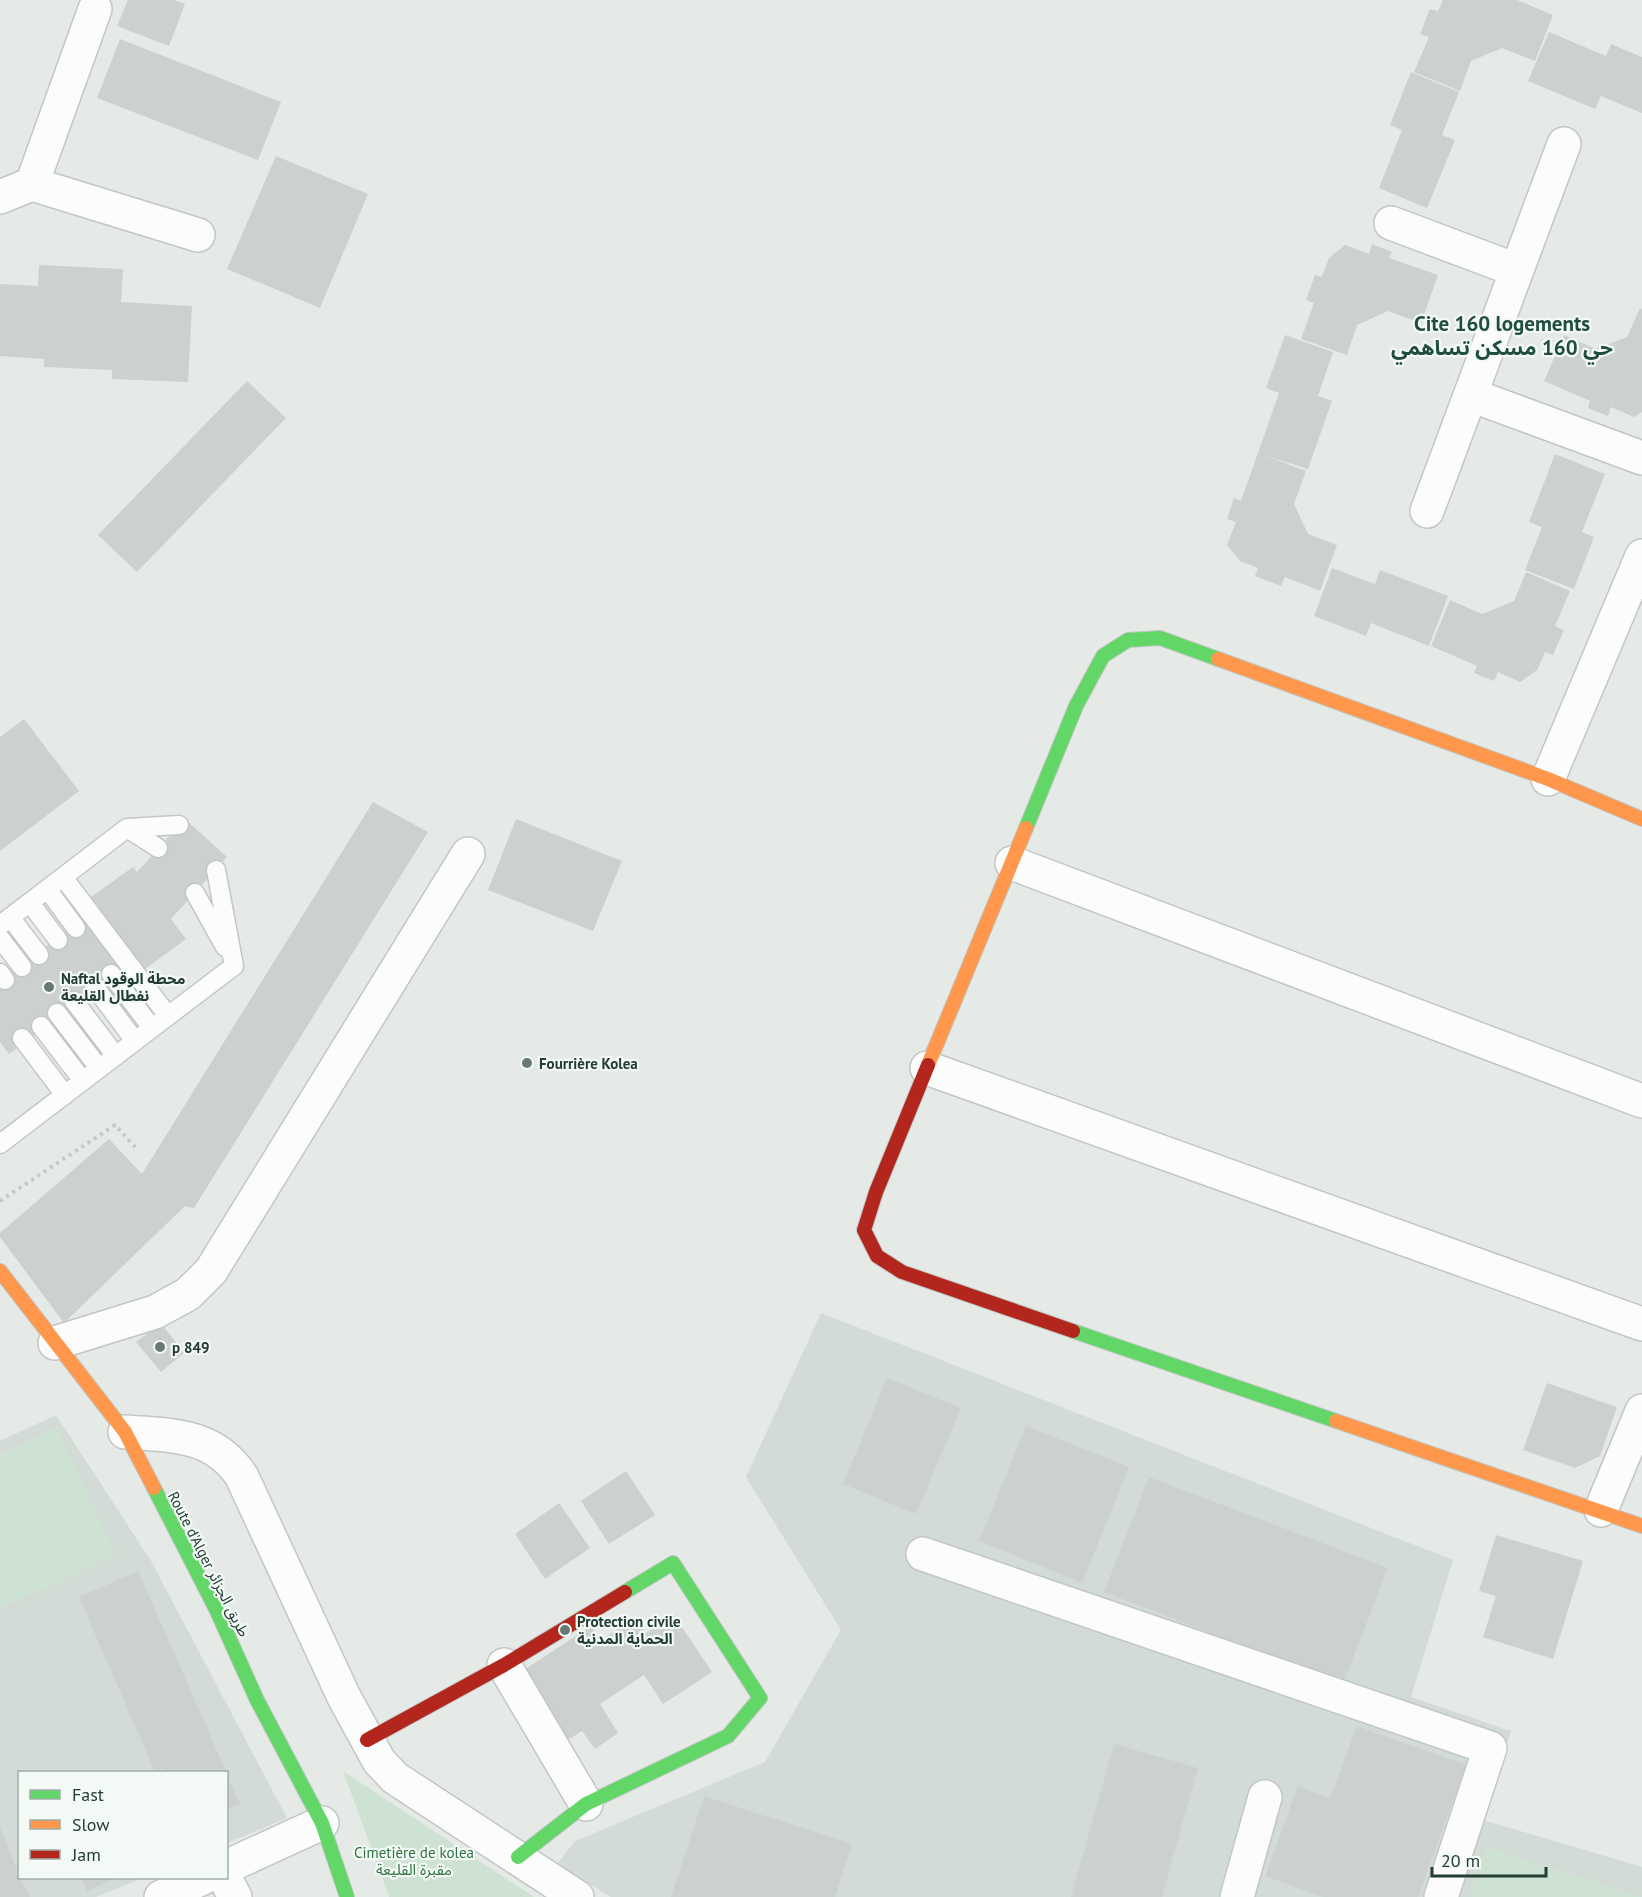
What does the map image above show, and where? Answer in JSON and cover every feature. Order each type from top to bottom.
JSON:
[{"type":"street","points":[[32,184],[94,9]]},
{"type":"street","points":[[1427,511],[1564,144]]},
{"type":"street","points":[[0,197],[32,184],[198,235]]},
{"type":"street","points":[[1391,223],[1516,270]]},
{"type":"street","points":[[1471,394],[1642,458]]},
{"type":"street","points":[[1548,779],[1642,556]]},
{"type":"street","points":[[1642,819],[1548,779],[1160,638],[1128,640],[1103,656],[1076,706],[876,1192],[864,1230],[877,1256],[902,1272],[1601,1510],[1642,1526]]},
{"type":"street","points":[[55,1343],[155,1312],[188,1294],[211,1271],[468,854]]},
{"type":"street","points":[[1012,863],[1642,1101]]},
{"type":"street","points":[[927,1068],[1642,1324]]},
{"type":"street","name":"Route d'Alger طريق الجزائر","points":[[0,1270],[125,1432],[216,1609],[257,1700],[322,1823],[347,1897]]},
{"type":"street","points":[[1601,1510],[1642,1411]]},
{"type":"street","points":[[125,1432],[176,1435],[208,1445],[231,1460],[242,1477],[344,1697],[379,1761],[395,1778],[577,1897]]},
{"type":"street","points":[[922,1554],[1490,1748],[1441,1897]]},
{"type":"street","points":[[367,1740],[504,1665],[673,1563],[760,1698],[728,1736],[586,1804],[518,1857]]},
{"type":"street","points":[[504,1665],[586,1804]]},
{"type":"street","points":[[1237,1897],[1265,1797]]},
{"type":"street","points":[[228,1866],[322,1823]]},
{"type":"street","points":[[161,1897],[201,1879]]},
{"type":"street","points":[[226,1879],[235,1897]]},
{"type":"lane","points":[[39,955],[5,921],[127,828],[179,825]]},
{"type":"lane","points":[[127,828],[158,848]]},
{"type":"lane","points":[[2,1140],[234,966],[216,870]]},
{"type":"lane","points":[[63,877],[168,1016]]},
{"type":"lane","points":[[47,890],[76,928]]},
{"type":"lane","points":[[195,893],[233,962]]},
{"type":"lane","points":[[30,903],[58,940]]},
{"type":"lane","points":[[0,938],[22,967]]},
{"type":"lane","points":[[111,974],[152,1028]]},
{"type":"lane","points":[[94,986],[135,1041]]},
{"type":"lane","points":[[74,1001],[116,1056]]},
{"type":"lane","points":[[57,1013],[99,1068]]},
{"type":"lane","points":[[41,1026],[83,1081]]},
{"type":"lane","points":[[22,1038],[65,1095]]},
{"type":"path","points":[[0,1201],[115,1125],[138,1150]]},
{"type":"shaded area","points":[[821,1313],[1453,1560],[1411,1697],[1511,1731],[1483,1820],[1642,1867],[1642,1897],[611,1897],[557,1864],[575,1841],[765,1762],[841,1630],[746,1477]]},
{"type":"shaded area","points":[[56,1415],[151,1561],[287,1818],[228,1843],[228,1771],[18,1771],[18,1879],[141,1879],[96,1897],[0,1897],[0,1441]]},
{"type":"green space","points":[[56,1427],[116,1555],[0,1609],[0,1454]]},
{"type":"green space","name":"Cimetière de kolea مقبرة القليعة","points":[[343,1771],[534,1897],[389,1897]]},
{"type":"green space","points":[[1486,1847],[1642,1897],[1470,1897]]},
{"type":"building","points":[[128,0],[174,0],[185,4],[169,46],[117,26]]},
{"type":"building","points":[[1443,0],[1517,0],[1553,15],[1535,61],[1502,48],[1471,61],[1460,91],[1414,72],[1429,37],[1420,34],[1430,9],[1438,11]]},
{"type":"building","points":[[1549,32],[1606,56],[1611,44],[1642,57],[1642,113],[1601,96],[1595,109],[1528,81]]},
{"type":"building","points":[[120,39],[281,102],[258,160],[97,98]]},
{"type":"building","points":[[1411,72],[1459,92],[1442,135],[1455,140],[1427,208],[1379,188],[1402,130],[1390,125]]},
{"type":"building","points":[[276,156],[368,194],[320,308],[227,269]]},
{"type":"building","points":[[1372,244],[1392,252],[1389,258],[1438,275],[1421,323],[1388,311],[1357,325],[1347,355],[1301,339],[1314,303],[1306,300],[1315,275],[1322,277],[1329,258],[1345,245],[1369,254]]},
{"type":"building","points":[[39,265],[123,269],[121,302],[192,306],[188,382],[112,379],[112,370],[44,367],[44,359],[0,356],[0,284],[38,286]]},
{"type":"building","points":[[1640,308],[1642,309],[1642,412],[1634,417],[1611,407],[1608,416],[1588,408],[1590,401],[1544,381],[1564,335],[1596,349],[1627,337]]},
{"type":"building","points":[[1285,335],[1333,352],[1318,396],[1332,401],[1308,469],[1263,455],[1306,471],[1294,504],[1308,534],[1337,545],[1320,591],[1285,577],[1281,586],[1255,576],[1258,568],[1240,561],[1227,545],[1236,522],[1227,519],[1234,498],[1241,501],[1279,393],[1266,388]]},
{"type":"building","points":[[247,381],[286,418],[137,572],[98,535]]},
{"type":"building","points":[[1555,454],[1605,474],[1582,532],[1594,537],[1574,589],[1525,570],[1542,527],[1529,522]]},
{"type":"building","points":[[1332,568],[1375,584],[1380,570],[1448,596],[1429,646],[1371,623],[1366,636],[1314,616]]},
{"type":"building","points":[[1526,572],[1570,591],[1555,626],[1564,630],[1553,655],[1545,652],[1537,670],[1520,682],[1498,672],[1494,681],[1474,673],[1477,666],[1431,646],[1450,600],[1482,614],[1514,601]]},
{"type":"building","points":[[24,719],[79,791],[0,851],[0,737]]},
{"type":"building","points":[[373,802],[428,832],[194,1208],[185,1206],[64,1323],[0,1237],[0,1233],[109,1139],[142,1174]]},
{"type":"building","points":[[185,819],[227,857],[171,919],[186,939],[145,969],[137,959],[9,1054],[0,1042],[0,980],[99,907],[91,897],[133,867],[137,872]]},
{"type":"building","points":[[516,819],[622,861],[593,931],[488,890]]},
{"type":"building","name":"p 849","points":[[161,1323],[184,1353],[161,1372],[136,1342]]},
{"type":"building","points":[[887,1378],[961,1408],[916,1514],[843,1484]]},
{"type":"building","points":[[1547,1383],[1617,1407],[1600,1456],[1575,1468],[1523,1450]]},
{"type":"building","points":[[1026,1426],[1129,1467],[1082,1583],[979,1541]]},
{"type":"building","points":[[626,1471],[655,1515],[609,1544],[581,1501]]},
{"type":"building","points":[[1149,1477],[1388,1568],[1343,1684],[1104,1592]]},
{"type":"building","points":[[559,1503],[590,1548],[545,1579],[515,1534]]},
{"type":"building","points":[[1496,1535],[1583,1561],[1553,1659],[1483,1637],[1496,1596],[1479,1591]]},
{"type":"building","points":[[138,1571],[226,1771],[164,1771],[163,1768],[155,1771],[79,1597]]},
{"type":"building","points":[[674,1615],[712,1672],[663,1704],[644,1675],[600,1704],[618,1733],[595,1749],[582,1731],[566,1741],[521,1672],[591,1626],[600,1641],[635,1617],[646,1633]]},
{"type":"building","points":[[1357,1726],[1466,1765],[1418,1897],[1323,1897],[1265,1876],[1298,1786],[1330,1798]]},
{"type":"building","points":[[1114,1744],[1198,1768],[1162,1897],[1071,1897]]},
{"type":"building","points":[[228,1777],[240,1804],[228,1809]]},
{"type":"building","points":[[704,1796],[852,1844],[835,1897],[671,1897]]},
{"type":"building","points":[[0,1827],[18,1873],[18,1879],[21,1879],[30,1897],[0,1897]]},
{"type":"building","points":[[81,1879],[113,1879],[87,1891]]},
{"type":"traffic: fast","points":[[1026,828],[1076,706],[1103,656],[1128,640],[1160,638],[1218,659]]},
{"type":"traffic: fast","points":[[1073,1331],[1336,1421]]},
{"type":"traffic: fast","points":[[154,1488],[216,1609],[257,1700],[322,1823],[347,1897]]},
{"type":"traffic: fast","points":[[518,1857],[586,1804],[728,1736],[760,1698],[673,1563],[625,1592]]},
{"type":"traffic: slow","points":[[1218,659],[1548,779],[1642,819]]},
{"type":"traffic: slow","points":[[928,1065],[1026,828]]},
{"type":"traffic: slow","points":[[0,1271],[125,1432],[154,1488]]},
{"type":"traffic: slow","points":[[1336,1421],[1642,1526]]},
{"type":"traffic: jam","points":[[928,1065],[876,1192],[864,1230],[877,1256],[902,1272],[1073,1331]]},
{"type":"traffic: jam","points":[[367,1740],[504,1665],[625,1592]]},
{"type":"place","name":"Naftal محطة الوقود نفطال القليعة","points":[[49,987]]},
{"type":"place","name":"Fourrière Kolea","points":[[527,1063]]},
{"type":"place","name":"p 849","points":[[160,1347]]},
{"type":"place","name":"Protection civile الحماية المدنية","points":[[565,1630]]},
{"type":"district","name":"Cite 160 logements حي 160 مسكن تساهمي","points":[[1502,335]]}]
